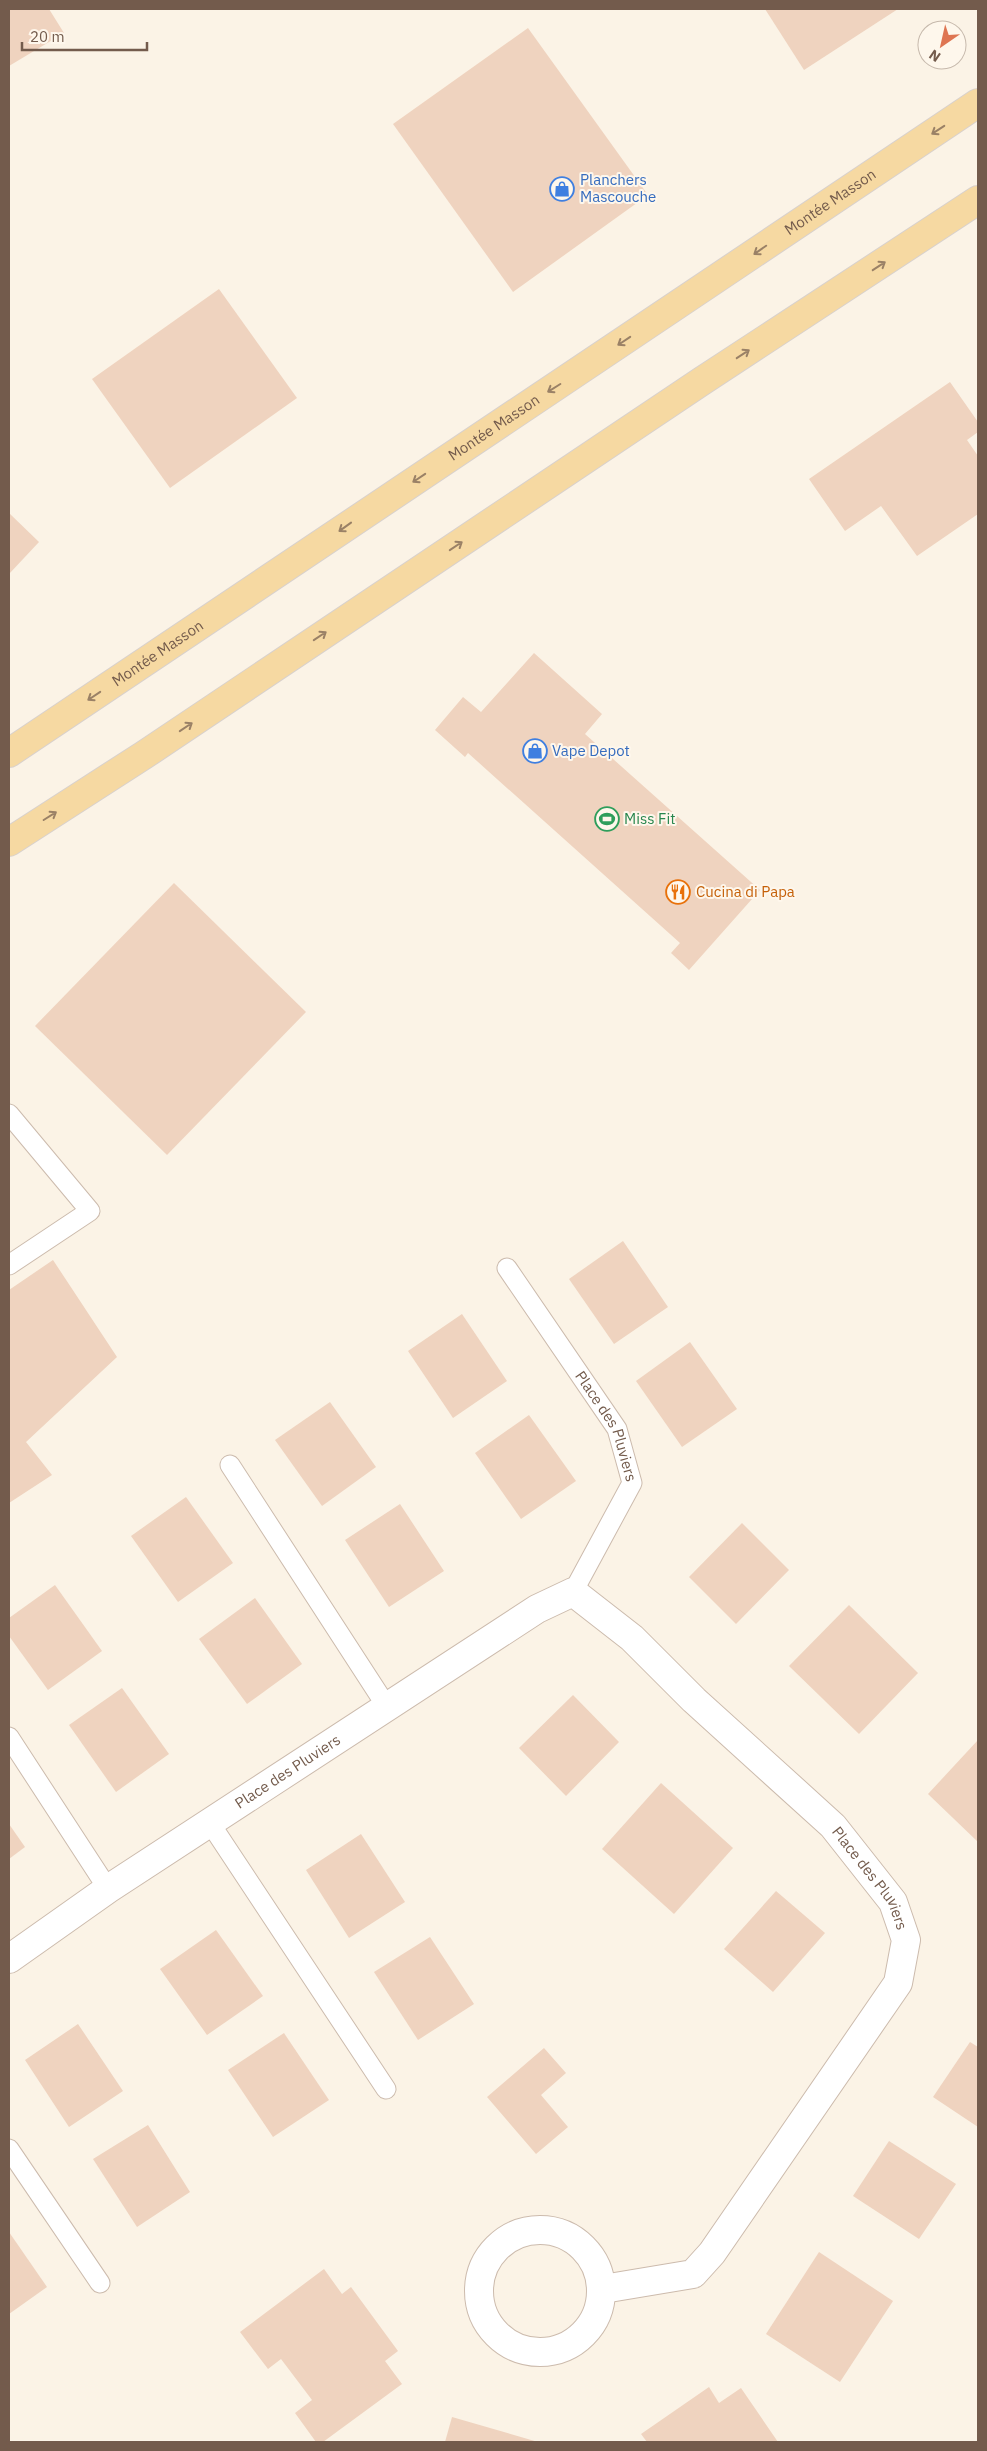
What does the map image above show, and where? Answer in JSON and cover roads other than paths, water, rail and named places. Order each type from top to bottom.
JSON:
[{"type":"main road","name":"Montée Masson","points":[[9,752],[978,103]]},
{"type":"main road","points":[[9,842],[144,755],[702,381],[978,200]]},
{"type":"street","name":"Place des Pluviers","points":[[9,1959],[108,1889],[537,1609],[573,1592],[632,1638],[694,1700],[833,1826],[893,1902],[906,1940],[898,1983],[712,2253],[692,2274],[603,2289]]},
{"type":"street","points":[[546,2228],[566,2235],[585,2248],[596,2268],[603,2289],[597,2318],[565,2346],[552,2353],[542,2354],[532,2354],[515,2345],[488,2324],[481,2307],[478,2290],[480,2271],[506,2240],[524,2232],[546,2228]]},
{"type":"lane","points":[[9,1114],[90,1211],[9,1265]]},
{"type":"lane","name":"Place des Pluviers","points":[[508,1268],[617,1429],[632,1483],[573,1592]]},
{"type":"lane","points":[[230,1465],[387,1708]]},
{"type":"lane","points":[[9,1737],[108,1889]]},
{"type":"lane","points":[[210,1823],[386,2089]]},
{"type":"lane","points":[[9,2149],[100,2283]]},
{"type":"place","name":"Planchers Mascouche","points":[[562,189]]},
{"type":"place","name":"Vape Depot","points":[[535,751]]},
{"type":"place","name":"Miss Fit","points":[[607,819]]},
{"type":"place","name":"Cucina di Papa","points":[[678,892]]}]
